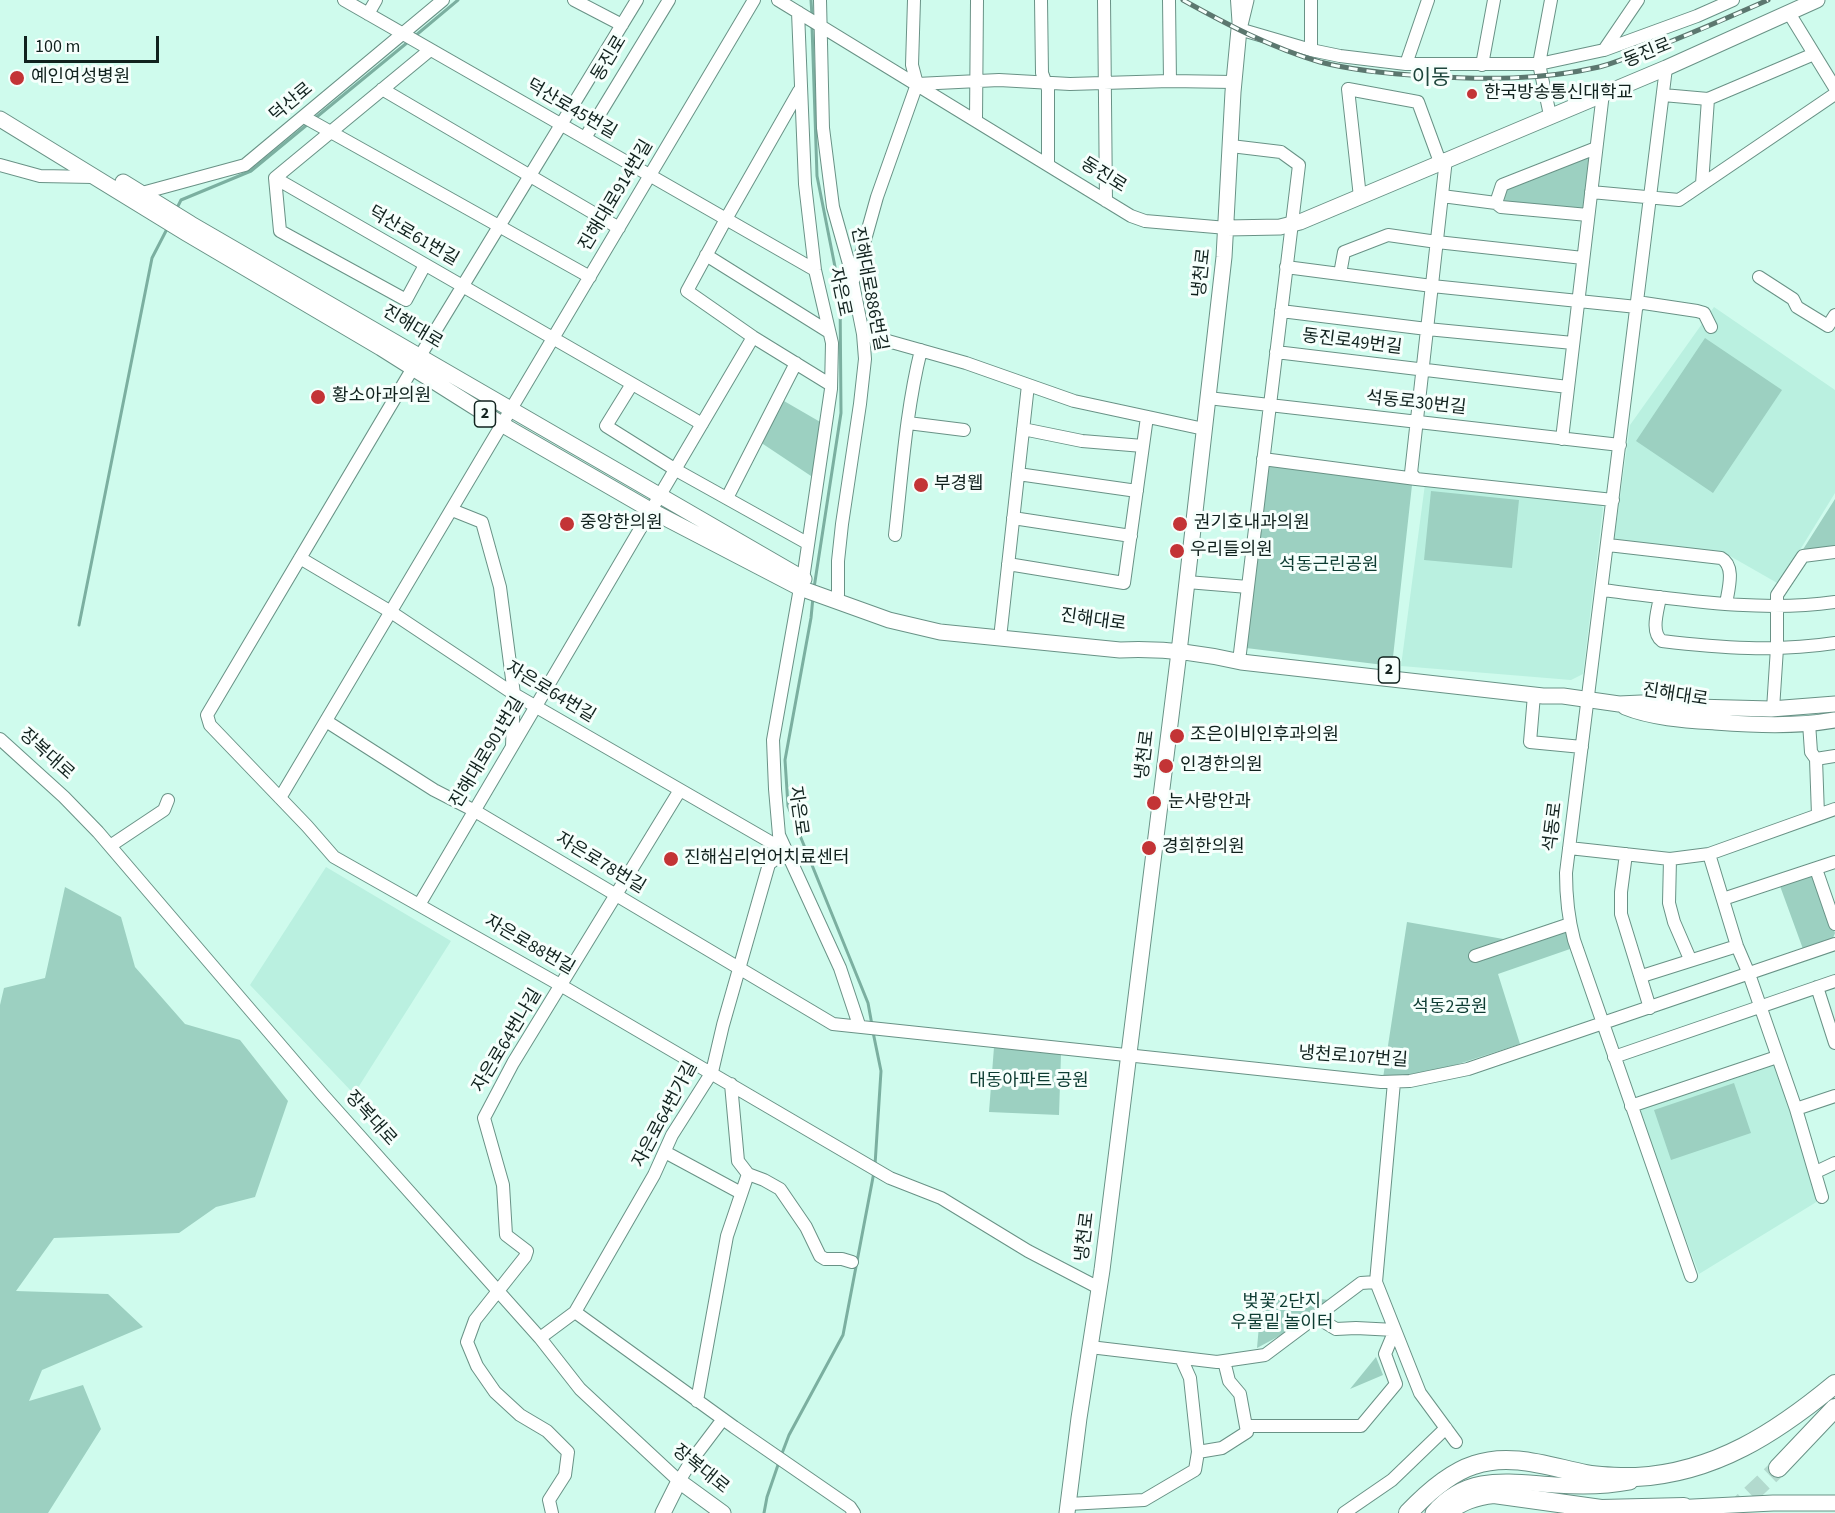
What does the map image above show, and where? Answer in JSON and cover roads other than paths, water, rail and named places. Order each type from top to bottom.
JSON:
[{"type":"highway","points":[[1408,1513],[1436,1487],[1465,1469],[1485,1462],[1503,1460],[1534,1462],[1608,1477],[1665,1474],[1697,1466],[1758,1441],[1787,1423],[1835,1384]]},
{"type":"highway","points":[[1778,1468],[1835,1408]]},
{"type":"highway","points":[[1446,1513],[1459,1503],[1477,1496],[1494,1494],[1601,1509],[1684,1507]]},
{"type":"main road","name":"냉천로","points":[[1067,1509],[1099,1288],[1179,652],[1227,228],[1233,82],[1245,0]]},
{"type":"main road","name":"동진로","points":[[1227,228],[1280,227],[1300,222],[1666,68],[1817,0]]},
{"type":"main road","name":"진해대로","points":[[0,107],[417,362],[503,425],[652,511],[803,584]]},
{"type":"main road","name":"진해대로","points":[[0,119],[345,327],[512,410],[661,495],[803,584]]},
{"type":"main road","name":"2","points":[[803,584],[828,593]]},
{"type":"main road","name":"진해대로","points":[[828,593],[941,622],[1118,641],[1143,649]]},
{"type":"main road","name":"진해대로","points":[[828,593],[888,620],[940,632],[1120,650],[1143,649]]},
{"type":"main road","name":"2","points":[[1143,649],[1619,704]]},
{"type":"main road","name":"2","points":[[1214,656],[1240,653],[1544,688],[1563,696]]},
{"type":"main road","name":"진해대로","points":[[1619,704],[1773,709],[1835,704]]},
{"type":"main road","name":"진해대로","points":[[1619,704],[1640,713],[1768,726],[1835,720]]},
{"type":"main road","points":[[1433,1513],[1452,1496],[1479,1484],[1514,1481],[1591,1487],[1630,1482],[1665,1474]]},
{"type":"main road","points":[[663,1513],[679,1481]]},
{"type":"main road","name":"장복대로","points":[[679,1481],[723,1513]]},
{"type":"main road","points":[[1618,1513],[1684,1507],[1835,1503]]},
{"type":"street","name":"덕산로45번길","points":[[344,0],[815,270]]},
{"type":"street","points":[[368,14],[376,0]]},
{"type":"street","name":"덕산로","points":[[141,193],[245,165],[443,0]]},
{"type":"street","points":[[573,0],[622,26]]},
{"type":"street","points":[[300,558],[637,0]]},
{"type":"street","name":"동진로","points":[[585,138],[669,0]]},
{"type":"street","name":"진해대로914번길","points":[[280,798],[754,0]]},
{"type":"street","name":"동진로","points":[[778,0],[1131,216],[1145,221],[1227,228]]},
{"type":"street","name":"진해대로886번길","points":[[820,0],[823,128],[833,207],[849,264],[863,334],[865,359],[838,561],[828,593]]},
{"type":"street","points":[[852,285],[877,197],[917,84],[912,65],[914,0]]},
{"type":"street","points":[[976,120],[977,0]]},
{"type":"street","points":[[1041,0],[1042,73],[1048,89],[1048,165]]},
{"type":"street","points":[[1104,0],[1106,201]]},
{"type":"street","points":[[1168,0],[1170,81]]},
{"type":"street","points":[[1237,0],[1239,29],[1311,50],[1406,64],[1482,65],[1539,64],[1604,50],[1697,16],[1733,0]]},
{"type":"street","points":[[1311,0],[1311,50]]},
{"type":"street","points":[[1406,64],[1428,0]]},
{"type":"street","points":[[1482,65],[1494,0]]},
{"type":"street","points":[[1550,115],[1539,64],[1551,0]]},
{"type":"street","points":[[1604,50],[1638,0]]},
{"type":"street","points":[[1697,16],[1708,0]]},
{"type":"street","name":"자은로","points":[[798,12],[805,184],[815,270],[832,343],[831,385],[803,584],[774,740],[775,789],[779,835],[840,968],[859,1025]]},
{"type":"street","points":[[1789,13],[1835,88]]},
{"type":"street","points":[[425,265],[406,300],[280,231],[275,178],[430,50]]},
{"type":"street","points":[[1663,95],[1708,99],[1814,54]]},
{"type":"street","name":"석동로","points":[[1666,68],[1569,848],[1566,896],[1570,924],[1691,1276]]},
{"type":"street","points":[[917,84],[999,80],[1046,84],[1233,82]]},
{"type":"street","points":[[382,89],[619,228]]},
{"type":"street","points":[[1360,196],[1348,89],[1418,102],[1443,161]]},
{"type":"street","points":[[800,90],[687,291],[753,337],[831,385]]},
{"type":"street","points":[[1562,438],[1603,93]]},
{"type":"street","points":[[1591,192],[1679,200],[1835,94]]},
{"type":"street","points":[[1702,184],[1708,99]]},
{"type":"street","points":[[304,117],[590,278]]},
{"type":"street","points":[[1231,146],[1281,152],[1299,165],[1240,653]]},
{"type":"street","points":[[1496,203],[1502,185],[1596,148]]},
{"type":"street","name":"동진로49번길","points":[[1416,479],[1411,473],[1442,195],[1443,161]]},
{"type":"street","points":[[0,165],[40,176],[94,177]]},
{"type":"street","name":"덕산로61번길","points":[[275,178],[702,424]]},
{"type":"street","points":[[1442,195],[1496,203],[1501,207],[1588,215]]},
{"type":"street","points":[[1340,274],[1344,252],[1388,235],[1583,258]]},
{"type":"street","points":[[706,255],[829,332]]},
{"type":"street","points":[[1286,267],[1432,286],[1697,311],[1704,313],[1711,327]]},
{"type":"street","points":[[1759,277],[1793,300],[1797,307],[1828,326],[1835,315]]},
{"type":"street","name":"동진로49번길","points":[[1281,310],[1427,329]]},
{"type":"street","points":[[1427,329],[1574,343]]},
{"type":"street","points":[[863,334],[921,350],[1074,401],[1204,429]]},
{"type":"street","name":"진해대로901번길","points":[[419,905],[753,337]]},
{"type":"street","points":[[895,535],[908,423],[921,350]]},
{"type":"street","name":"동진로49번길","points":[[1276,352],[1423,370]]},
{"type":"street","points":[[727,498],[796,363]]},
{"type":"street","points":[[1423,370],[1568,387]]},
{"type":"street","points":[[632,384],[606,426],[676,470],[807,543]]},
{"type":"street","points":[[1001,629],[1028,385]]},
{"type":"street","name":"석동로30번길","points":[[1208,399],[1620,445]]},
{"type":"street","points":[[1008,564],[1124,583],[1147,417]]},
{"type":"street","points":[[908,423],[964,430]]},
{"type":"street","points":[[1023,429],[1082,441],[1143,446]]},
{"type":"street","points":[[1263,459],[1416,479],[1613,500]]},
{"type":"street","points":[[1018,474],[1137,491]]},
{"type":"street","points":[[452,510],[482,522],[500,587],[514,694],[512,747]]},
{"type":"street","points":[[1013,518],[1131,536]]},
{"type":"street","points":[[1608,545],[1726,560],[1730,570],[1726,604]]},
{"type":"street","points":[[1773,709],[1777,648],[1777,595],[1803,556],[1835,552]]},
{"type":"street","name":"자은로64번길","points":[[300,558],[391,612],[514,694],[786,851]]},
{"type":"street","name":"자은로88번길","points":[[300,558],[207,716],[210,725],[334,857],[712,1072],[874,1169],[941,1198],[1028,1251],[1099,1288]]},
{"type":"street","points":[[1187,582],[1248,587]]},
{"type":"street","points":[[1602,590],[1726,604],[1778,607],[1835,602]]},
{"type":"street","points":[[1660,597],[1656,628],[1658,637],[1662,641],[1716,648],[1811,647],[1835,643]]},
{"type":"street","points":[[1534,695],[1530,742],[1582,747]]},
{"type":"street","name":"자은로78번길","points":[[326,721],[434,790],[475,811],[833,1024],[886,1029]]},
{"type":"street","points":[[1809,723],[1811,752],[1816,759],[1818,815]]},
{"type":"street","name":"장복대로","points":[[0,739],[64,797],[110,846],[323,1095],[540,1338],[580,1389],[679,1481]]},
{"type":"street","points":[[1816,759],[1835,756]]},
{"type":"street","name":"자은로64번나길","points":[[497,1290],[525,1257],[527,1251],[506,1235],[503,1185],[484,1118],[513,1063],[680,790]]},
{"type":"street","points":[[110,846],[164,810],[168,800]]},
{"type":"street","points":[[1569,848],[1670,859],[1709,854],[1835,809]]},
{"type":"street","name":"자은로64번가길","points":[[540,1338],[575,1312],[654,1175],[672,1135],[712,1072],[723,1025],[769,864],[786,851]]},
{"type":"street","points":[[1626,854],[1621,892],[1621,914],[1650,1008]]},
{"type":"street","points":[[1709,854],[1737,946],[1796,1109],[1822,1197]]},
{"type":"street","points":[[1670,859],[1669,903],[1674,922],[1690,959]]},
{"type":"street","points":[[1723,899],[1835,862]]},
{"type":"street","points":[[1815,869],[1835,924]]},
{"type":"street","points":[[1475,956],[1570,924]]},
{"type":"street","name":"냉천로107번길","points":[[886,1029],[1128,1056],[1394,1082],[1410,1081],[1454,1073],[1835,944]]},
{"type":"street","points":[[1642,976],[1737,946]]},
{"type":"street","points":[[1614,1057],[1835,981]]},
{"type":"street","points":[[1817,987],[1835,1043]]},
{"type":"street","points":[[1631,1106],[1778,1057]]},
{"type":"street","points":[[1394,1082],[1376,1282],[1420,1393],[1456,1442]]},
{"type":"street","points":[[731,1084],[738,1161],[748,1174],[780,1189],[806,1227],[820,1256],[825,1259],[842,1258],[852,1263]]},
{"type":"street","points":[[1796,1109],[1835,1096]]},
{"type":"street","points":[[664,1152],[741,1193]]},
{"type":"street","points":[[1816,1172],[1835,1163]]},
{"type":"street","points":[[697,1401],[727,1236],[748,1174]]},
{"type":"street","points":[[1090,1347],[1217,1362],[1265,1355],[1361,1283],[1376,1282]]},
{"type":"street","points":[[497,1290],[475,1320],[466,1342],[477,1366],[495,1392],[520,1415],[547,1431],[568,1452],[565,1475],[549,1500],[552,1513]]},
{"type":"street","points":[[575,1312],[697,1401],[850,1507],[854,1513]]},
{"type":"street","points":[[1316,1317],[1336,1329],[1395,1330]]},
{"type":"street","points":[[1395,1330],[1385,1354],[1396,1384]]},
{"type":"street","points":[[1067,1509],[1144,1500],[1195,1470],[1198,1452],[1191,1378],[1181,1358]]},
{"type":"street","points":[[1224,1361],[1229,1381],[1240,1394],[1247,1429]]},
{"type":"street","points":[[1198,1452],[1222,1448],[1247,1429],[1361,1426],[1396,1384],[1415,1380]]},
{"type":"street","points":[[679,1481],[723,1419]]},
{"type":"street","points":[[1344,1513],[1392,1480],[1446,1428]]},
{"type":"waterway","points":[[415,36],[458,0]]},
{"type":"waterway","points":[[811,0],[812,16]]},
{"type":"waterway","points":[[812,26],[817,176],[840,292],[841,413],[814,588]]},
{"type":"waterway","points":[[313,120],[408,42]]},
{"type":"waterway","points":[[176,210],[181,200],[251,171],[308,124]]},
{"type":"waterway","points":[[79,625],[152,258],[168,227]]},
{"type":"waterway","points":[[813,597],[785,760],[788,806],[868,1003],[872,1025]]},
{"type":"waterway","points":[[873,1032],[881,1071],[875,1165]]},
{"type":"waterway","points":[[781,1456],[789,1435],[843,1335],[874,1172]]},
{"type":"waterway","points":[[764,1513],[779,1462]]},
{"type":"tunnel","points":[[1731,1513],[1778,1468]]},
{"type":"railway","points":[[1183,0],[1250,35],[1320,62],[1387,73],[1492,78],[1535,77],[1604,66],[1671,41],[1768,0]]},
{"type":"place","name":"예인여성병원","points":[[17,78]]},
{"type":"place","name":"한국방송통신대학교","points":[[1472,94]]},
{"type":"place","name":"황소아과의원","points":[[318,397]]},
{"type":"place","name":"부경웹","points":[[921,485]]},
{"type":"place","name":"중앙한의원","points":[[567,524]]},
{"type":"place","name":"권기호내과의원","points":[[1180,524]]},
{"type":"place","name":"우리들의원","points":[[1177,551]]},
{"type":"place","name":"조은이비인후과의원","points":[[1177,736]]},
{"type":"place","name":"인경한의원","points":[[1166,766]]},
{"type":"place","name":"눈사랑안과","points":[[1154,803]]},
{"type":"place","name":"경희한의원","points":[[1149,848]]},
{"type":"place","name":"진해심리언어치료센터","points":[[671,859]]},
{"type":"district","name":"이동","points":[[1431,79]]},
{"type":"park label","name":"석동근린공원","points":[[1329,566]]},
{"type":"park label","name":"석동2공원","points":[[1450,1008]]},
{"type":"park label","name":"대동아파트 공원","points":[[1029,1082]]},
{"type":"park label","name":"벚꽃 2단지 우물밑 놀이터","points":[[1282,1313]]}]
